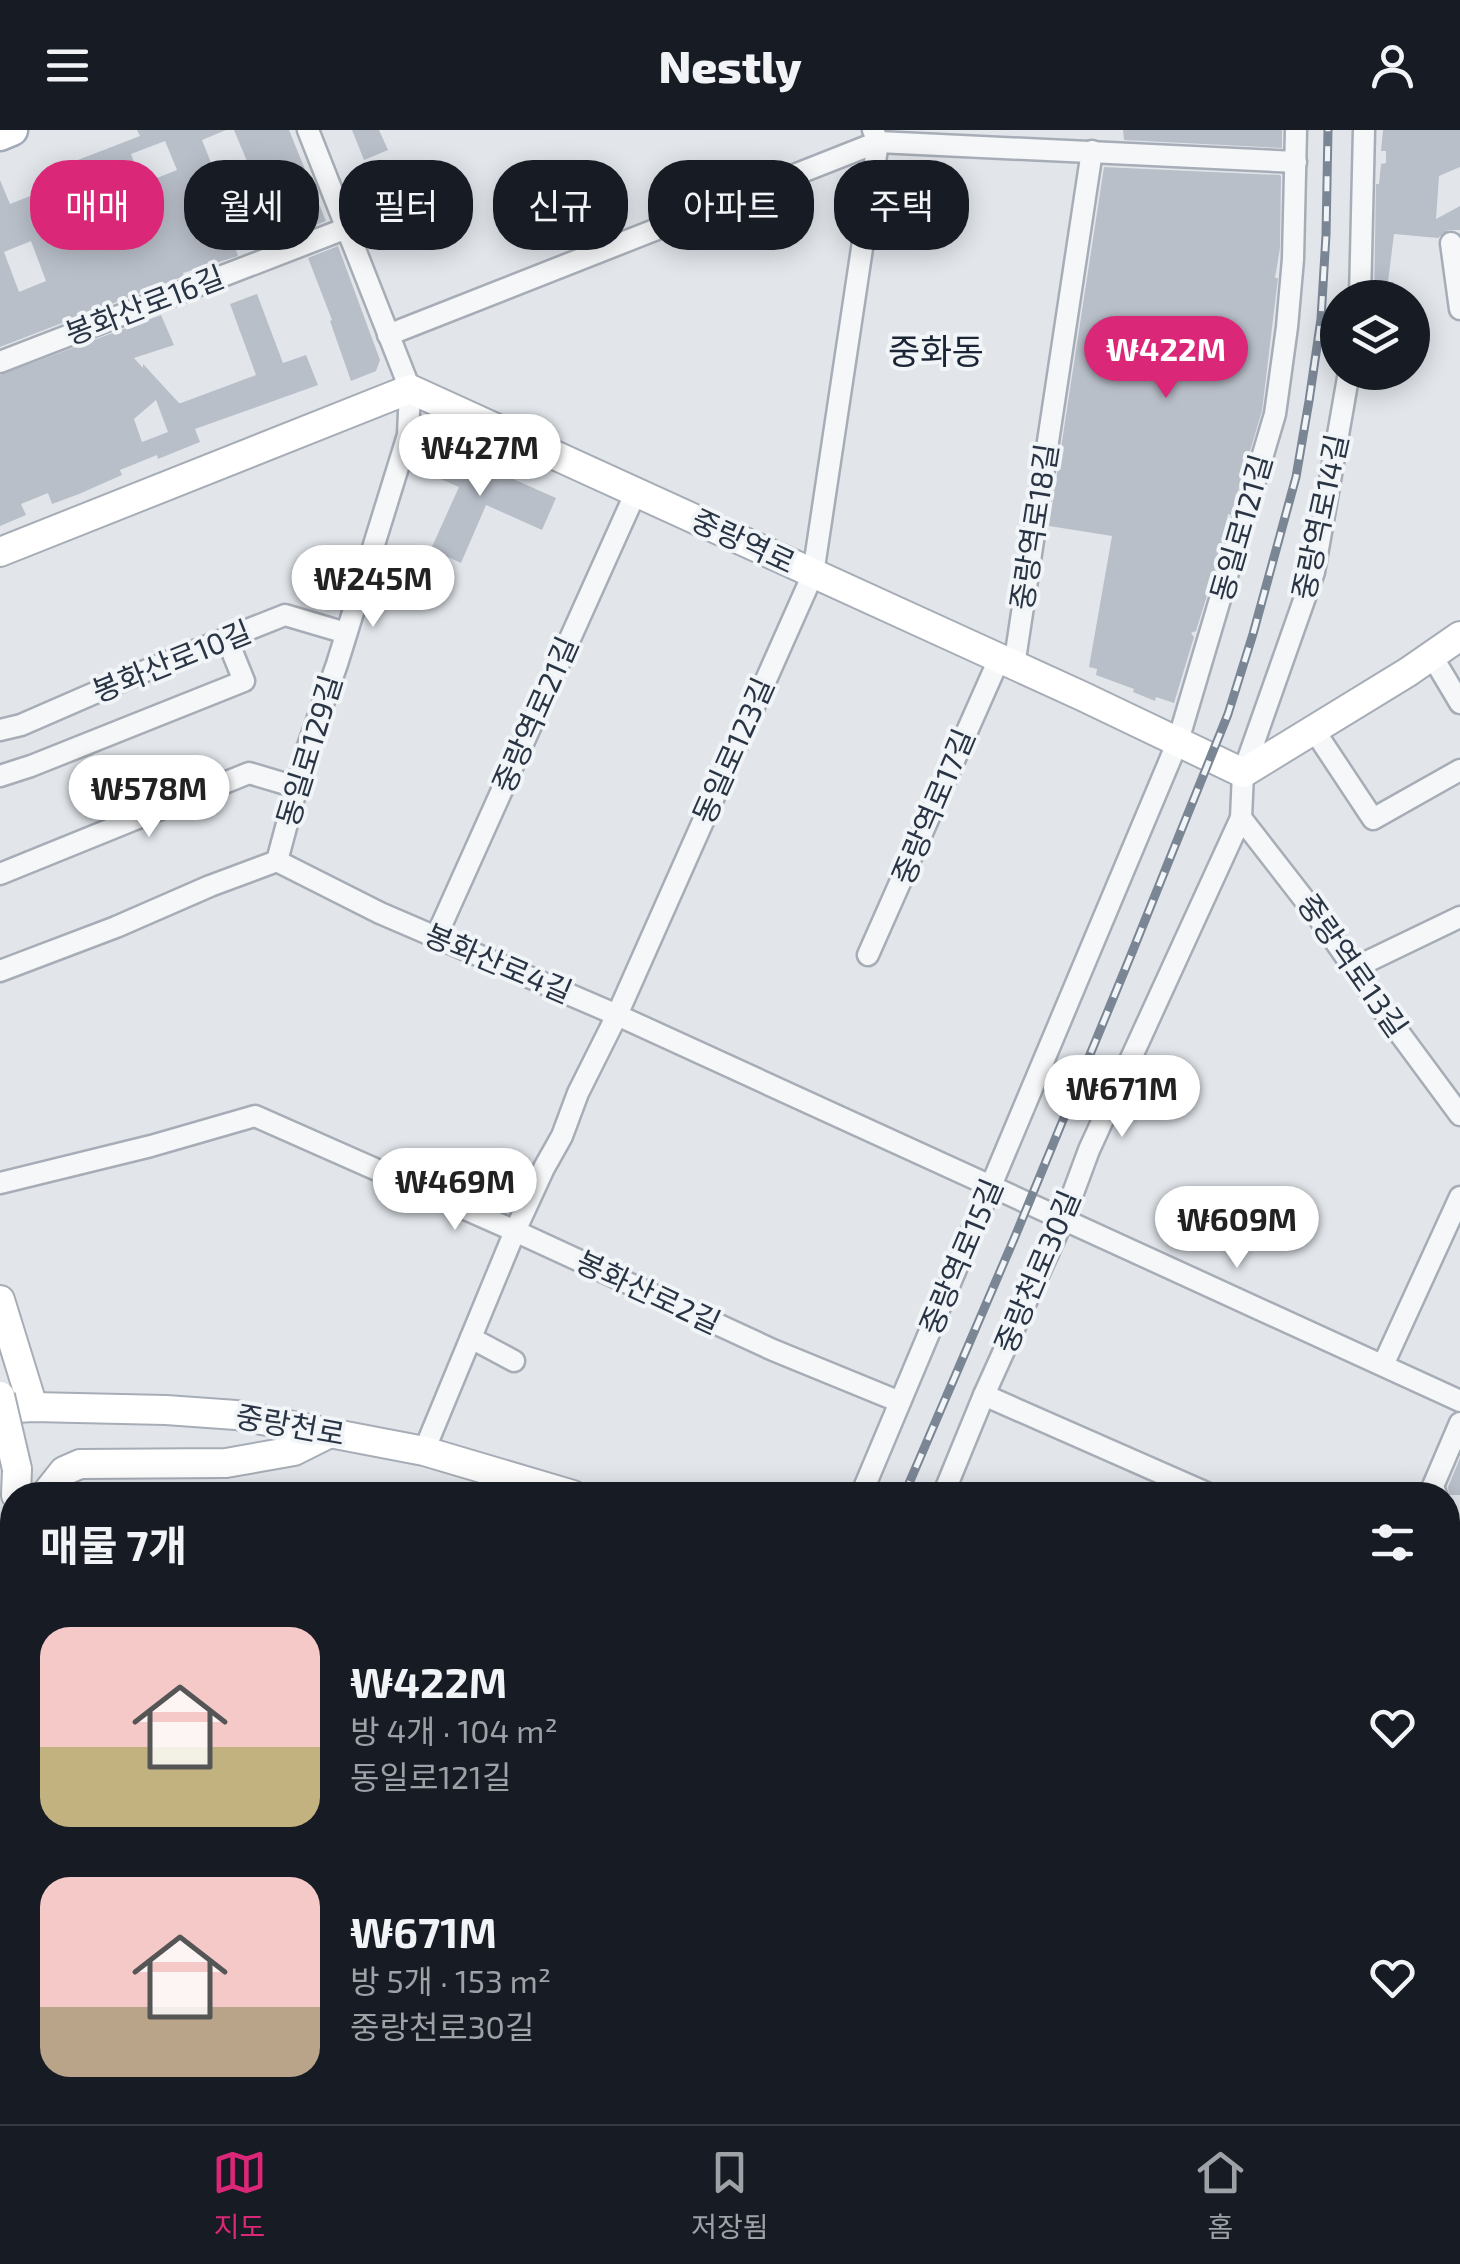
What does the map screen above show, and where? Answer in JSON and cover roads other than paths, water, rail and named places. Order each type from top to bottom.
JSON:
[{"type":"main road","points":[[0,135],[12,130]]},
{"type":"street","name":"동일로129길","points":[[308,130],[339,208]]},
{"type":"street","points":[[1120,130],[1122,152]]},
{"type":"street","name":"동일로121길","points":[[1178,741],[1275,414],[1293,259],[1296,130]]},
{"type":"street","points":[[1360,280],[1364,130]]},
{"type":"street","points":[[388,335],[875,136],[1296,162]]},
{"type":"street","name":"동일로123길","points":[[424,1451],[515,1232],[617,1015],[813,574],[875,136]]},
{"type":"street","name":"중랑역로18길","points":[[1006,662],[1092,152]]},
{"type":"street","name":"봉화산로16길","points":[[0,362],[339,231]]},
{"type":"street","points":[[1451,244],[1460,309]]},
{"type":"street","name":"동일로129길","points":[[277,861],[296,787],[408,436],[410,389],[355,250]]},
{"type":"street","points":[[0,552],[410,389]]},
{"type":"street","name":"중랑역로","points":[[410,389],[1243,773]]},
{"type":"street","name":"중랑역로14길","points":[[1243,773],[1314,572],[1346,390]]},
{"type":"street","name":"중랑역로21길","points":[[436,937],[635,494]]},
{"type":"street","name":"봉화산로10길","points":[[0,730],[20,726],[285,615],[346,633]]},
{"type":"street","points":[[1243,773],[1460,636]]},
{"type":"street","points":[[0,776],[244,681],[227,639]]},
{"type":"street","points":[[1432,656],[1460,703]]},
{"type":"street","name":"중랑역로17길","points":[[868,955],[1006,662]]},
{"type":"street","points":[[1314,730],[1373,819],[1460,770]]},
{"type":"street","name":"중랑역로15길","points":[[866,1482],[1178,741]]},
{"type":"street","points":[[0,874],[249,773],[296,787]]},
{"type":"street","name":"중랑천로30길","points":[[948,1482],[1063,1220],[1089,1150],[1242,818],[1243,773]]},
{"type":"street","name":"중랑역로13길","points":[[1242,818],[1460,1115]]},
{"type":"street","points":[[0,971],[277,861]]},
{"type":"street","name":"봉화산로4길","points":[[277,861],[380,912],[617,1015],[1460,1401]]},
{"type":"street","points":[[1354,968],[1460,916]]},
{"type":"street","name":"봉화산로2길","points":[[0,1183],[168,1142],[255,1116],[773,1350],[900,1402]]},
{"type":"street","points":[[1383,1364],[1460,1197]]},
{"type":"street","points":[[0,1300],[33,1408]]},
{"type":"street","points":[[471,1338],[514,1361]]},
{"type":"street","points":[[984,1395],[1181,1482]]},
{"type":"street","points":[[0,1396],[16,1482]]},
{"type":"street","name":"중랑천로","points":[[0,1409],[166,1410],[236,1415],[424,1451],[529,1482]]},
{"type":"street","points":[[1435,1482],[1460,1423]]},
{"type":"street","points":[[56,1482],[64,1472],[80,1464],[226,1464],[294,1451],[330,1433]]},
{"type":"railway","points":[[910,1482],[1131,955],[1228,714],[1253,634],[1296,477],[1309,401],[1321,319],[1328,130]]},
{"type":"district","name":"중화동","points":[[936,352]]}]
